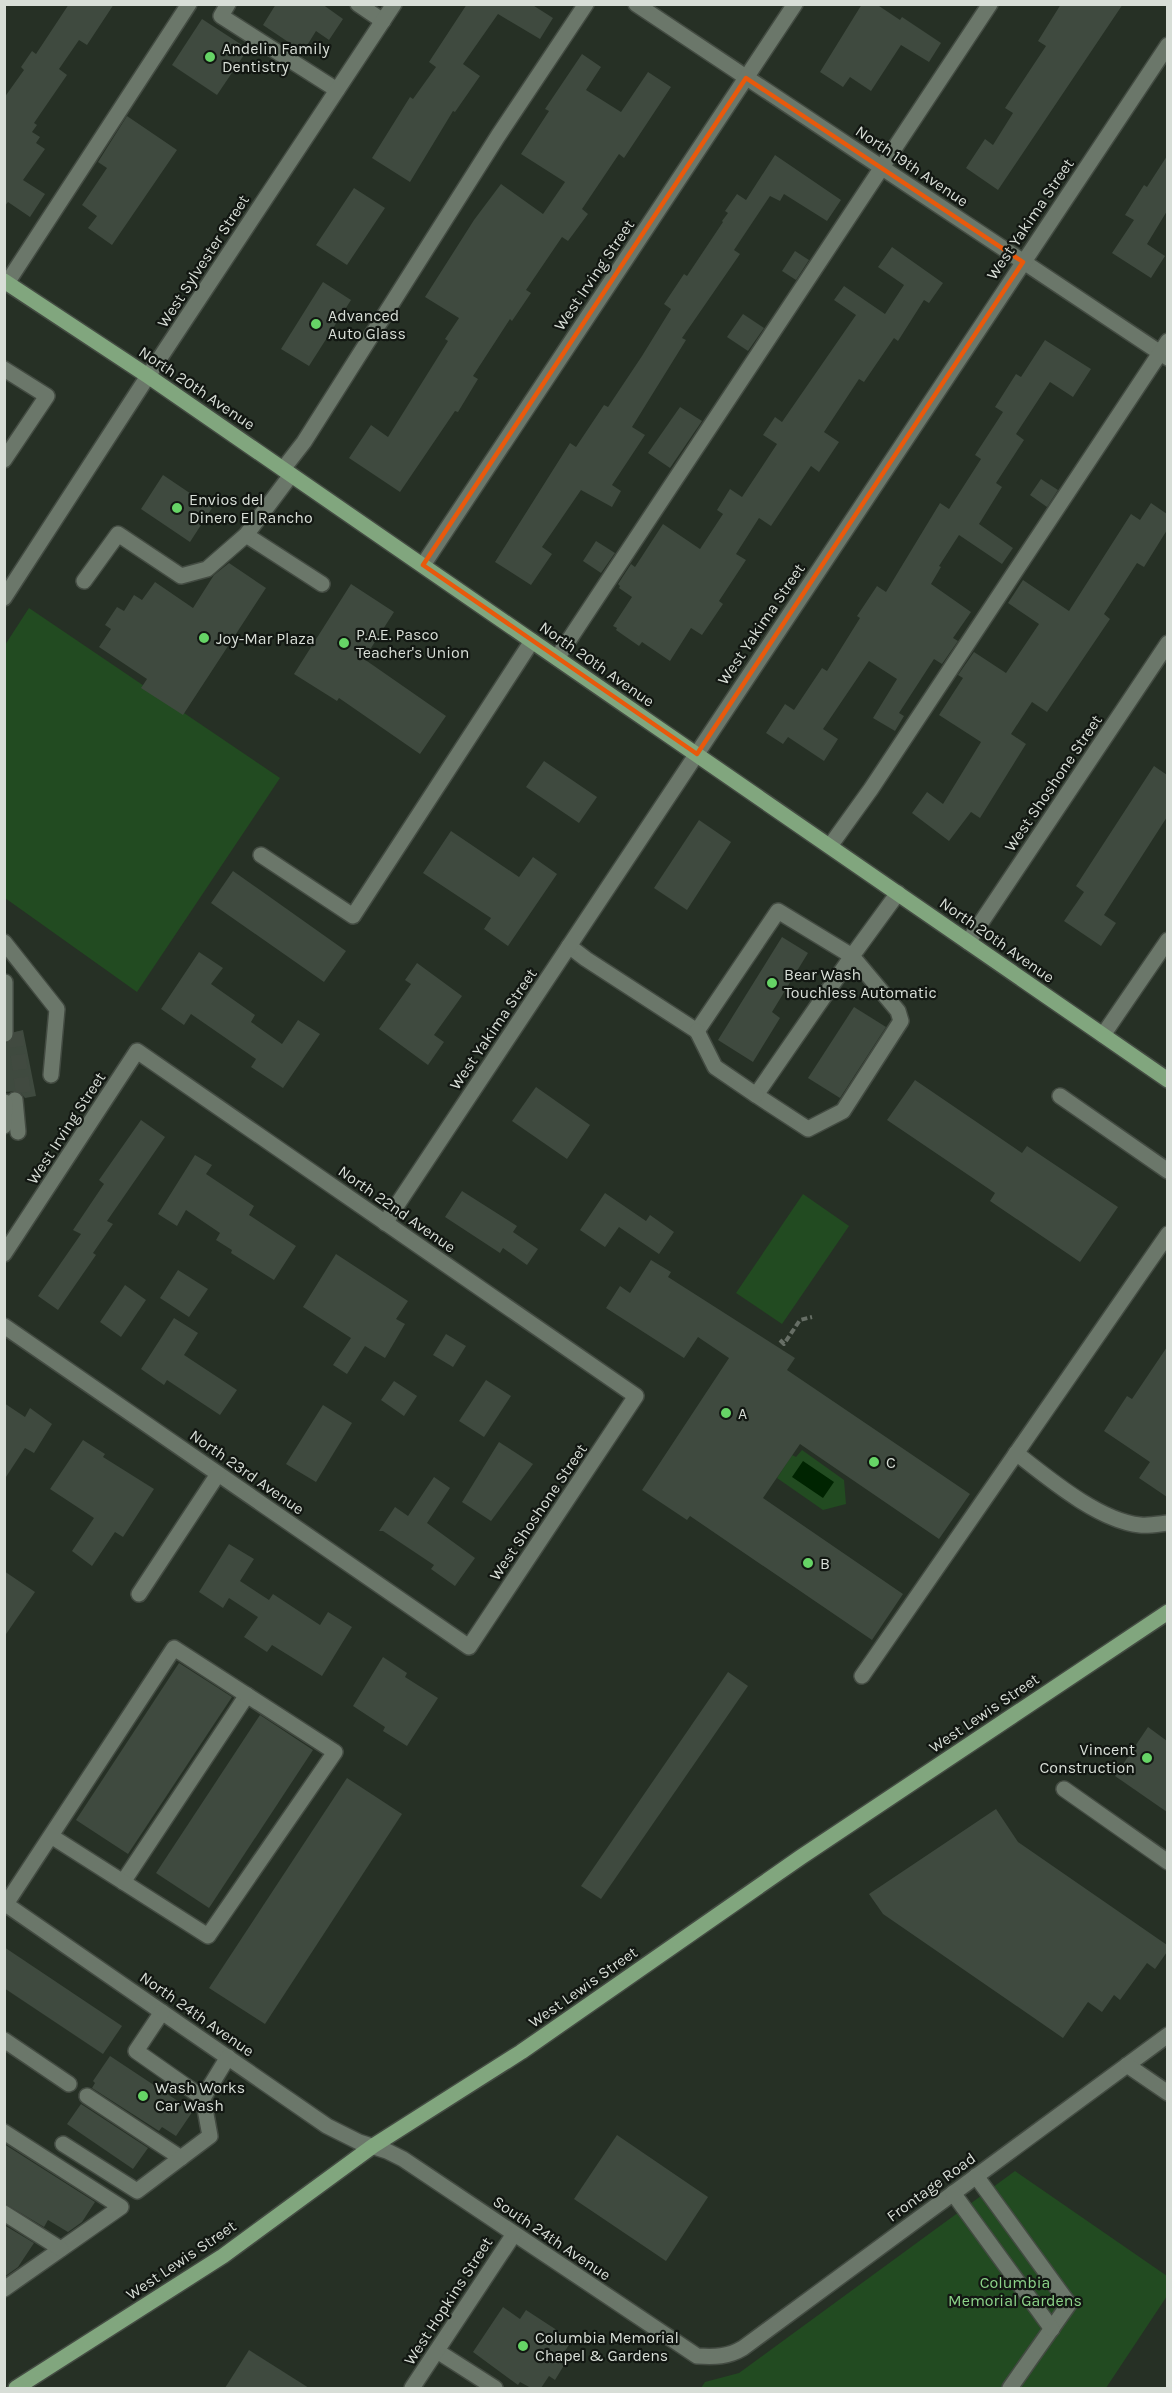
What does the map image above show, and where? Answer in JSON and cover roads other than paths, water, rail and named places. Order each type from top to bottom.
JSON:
[{"type":"main road","name":"North 20th Avenue","points":[[6,282],[148,376],[423,565],[1167,1080]]},
{"type":"main road","name":"West Lewis Street","points":[[16,2388],[223,2256],[373,2146],[521,2052],[801,1857],[1167,1612]]},
{"type":"street","points":[[6,282],[189,4]]},
{"type":"street","points":[[228,4],[221,15],[337,90]]},
{"type":"street","points":[[358,4],[383,21]]},
{"type":"street","name":"West Sylvester Street","points":[[4,598],[394,4]]},
{"type":"street","points":[[84,581],[118,534],[181,576],[207,568],[246,535],[498,136],[586,4]]},
{"type":"street","name":"North 19th Avenue","points":[[636,4],[1023,262],[1165,351]]},
{"type":"street","name":"West Irving Street","points":[[423,565],[795,4]]},
{"type":"street","points":[[557,658],[990,4]]},
{"type":"street","name":"West Yakima Street","points":[[385,1223],[1167,45]]},
{"type":"street","points":[[830,846],[871,789],[1165,351]]},
{"type":"street","points":[[4,369],[47,396],[4,460]]},
{"type":"street","points":[[246,535],[322,584]]},
{"type":"street","points":[[261,855],[353,916],[532,641]]},
{"type":"street","name":"West Shoshone Street","points":[[968,942],[1167,643]]},
{"type":"street","points":[[756,1095],[898,893]]},
{"type":"street","points":[[569,946],[585,959],[697,1031],[715,1067],[808,1129],[843,1111],[901,1021],[898,1011],[852,956],[778,911],[697,1031]]},
{"type":"street","points":[[1103,1035],[1167,940]]},
{"type":"street","points":[[4,942],[57,1009],[51,1075]]},
{"type":"street","points":[[5,982],[10,1033]]},
{"type":"street","points":[[10,1033],[15,996]]},
{"type":"street","name":"West Irving Street","points":[[4,1254],[137,1051]]},
{"type":"street","name":"North 22nd Avenue","points":[[137,1051],[636,1396]]},
{"type":"street","points":[[1060,1096],[1167,1171]]},
{"type":"street","points":[[15,1100],[16,1126]]},
{"type":"street","points":[[15,1100],[16,1126]]},
{"type":"street","points":[[862,1676],[1167,1234]]},
{"type":"street","name":"North 23rd Avenue","points":[[4,1326],[469,1647]]},
{"type":"street","name":"West Shoshone Street","points":[[469,1647],[636,1396]]},
{"type":"street","points":[[1016,1453],[1068,1493],[1106,1514],[1139,1525],[1167,1523]]},
{"type":"street","points":[[139,1594],[218,1474]]},
{"type":"street","points":[[5,1904],[174,1648],[335,1752],[208,1936],[51,1836]]},
{"type":"street","points":[[123,1882],[247,1695]]},
{"type":"street","points":[[1064,1789],[1167,1862]]},
{"type":"street","name":"North 24th Avenue","points":[[5,1904],[327,2126],[359,2142],[373,2146]]},
{"type":"street","points":[[162,2012],[136,2051],[203,2098]]},
{"type":"street","name":"Frontage Road","points":[[710,2357],[732,2354],[743,2348],[1167,2035]]},
{"type":"street","points":[[4,2040],[69,2084]]},
{"type":"street","points":[[63,2144],[137,2191],[210,2136],[203,2098],[228,2057]]},
{"type":"street","points":[[1127,2065],[1167,2092]]},
{"type":"street","points":[[87,2096],[181,2158]]},
{"type":"street","points":[[4,2132],[121,2207],[4,2289]]},
{"type":"street","name":"South 24th Avenue","points":[[373,2146],[403,2158],[685,2349],[697,2356],[710,2357]]},
{"type":"street","points":[[976,2176],[1069,2304],[1010,2388]]},
{"type":"street","points":[[953,2193],[1052,2329]]},
{"type":"street","points":[[4,2213],[61,2249]]},
{"type":"street","name":"West Hopkins Street","points":[[412,2388],[514,2234]]},
{"type":"street","points":[[437,2351],[495,2388]]},
{"type":"tunnel","points":[[15,1032],[24,1098]]},
{"type":"place","name":"Andelin Family Dentistry","points":[[210,57]]},
{"type":"place","name":"Advanced Auto Glass","points":[[316,324]]},
{"type":"place","name":"Envios del Dinero El Rancho","points":[[177,508]]},
{"type":"place","name":"Joy-Mar Plaza","points":[[204,638]]},
{"type":"place","name":"P.A.E. Pasco Teacher's Union","points":[[344,643]]},
{"type":"place","name":"Bear Wash Touchless Automatic","points":[[772,983]]},
{"type":"place","name":"A","points":[[726,1413]]},
{"type":"place","name":"C","points":[[874,1462]]},
{"type":"place","name":"B","points":[[808,1563]]},
{"type":"place","name":"Vincent Construction","points":[[1147,1758]]},
{"type":"place","name":"Wash Works Car Wash","points":[[143,2096]]},
{"type":"place","name":"Columbia Memorial Chapel & Gardens","points":[[523,2346]]},
{"type":"park label","name":"Columbia Memorial Gardens","points":[[1015,2291]]}]
